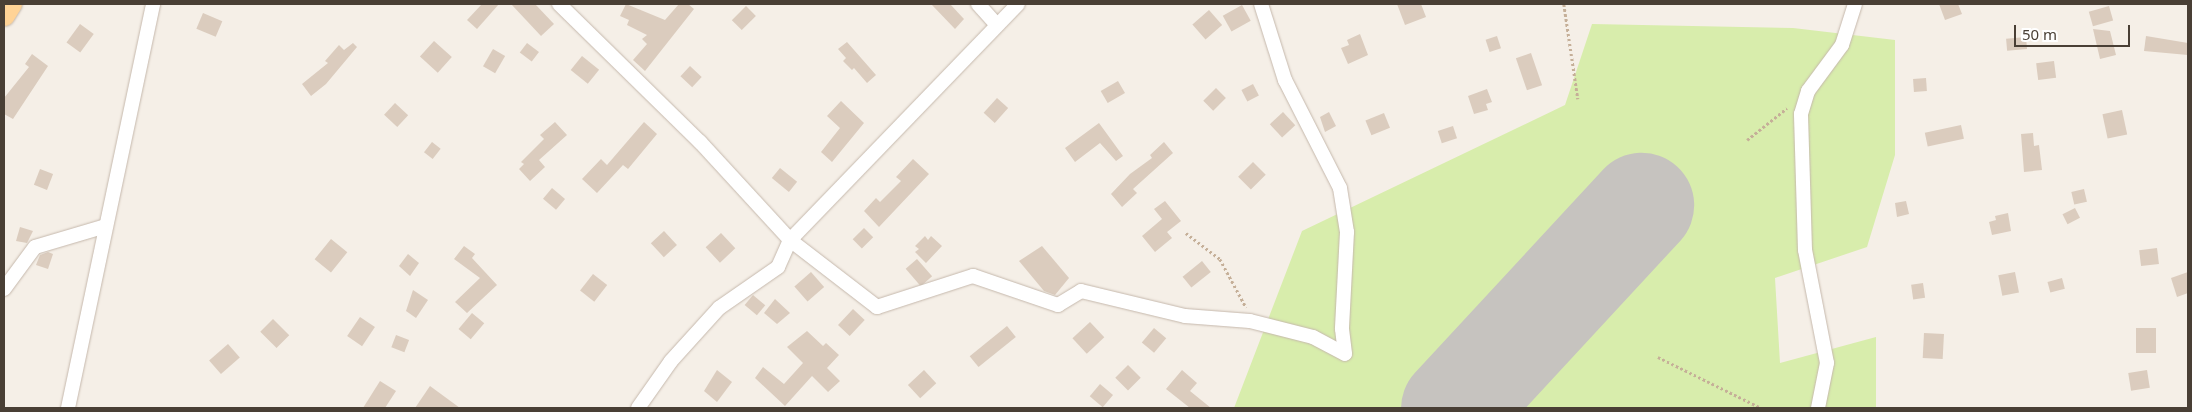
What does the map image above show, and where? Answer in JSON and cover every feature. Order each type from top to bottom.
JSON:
[{"type":"main road","points":[[4,15],[11,4]]},
{"type":"street","points":[[68,408],[153,4]]},
{"type":"street","points":[[559,4],[700,142],[790,240],[877,307],[973,276],[1058,305],[1081,291],[1185,316],[1250,321],[1313,337],[1345,354],[1342,328],[1347,232],[1340,188],[1286,80],[1261,4]]},
{"type":"street","points":[[978,4],[997,25]]},
{"type":"street","points":[[638,408],[671,361],[719,308],[778,267],[790,240],[1018,4]]},
{"type":"street","points":[[1818,408],[1827,363],[1805,250],[1801,114],[1808,91],[1842,44],[1855,4]]},
{"type":"street","points":[[4,289],[34,246],[106,226]]},
{"type":"path","points":[[1564,4],[1578,99]]},
{"type":"path","points":[[1747,140],[1808,91]]},
{"type":"path","points":[[1186,233],[1220,259],[1244,300],[1250,321]]},
{"type":"path","points":[[1658,357],[1760,408]]},
{"type":"green space","points":[[1592,24],[1793,28],[1895,40],[1895,155],[1867,247],[1775,278],[1780,363],[1876,337],[1876,408],[1234,408],[1302,231],[1565,105]]},
{"type":"building","points":[[482,4],[499,4],[477,29],[467,20]]},
{"type":"building","points":[[511,4],[535,4],[554,24],[541,36]]},
{"type":"building","points":[[626,4],[665,20],[679,4],[688,4],[694,9],[645,71],[633,60],[647,44],[642,39],[647,35],[627,25],[629,20],[620,16]]},
{"type":"building","points":[[931,4],[950,4],[964,19],[955,29]]},
{"type":"building","points":[[1397,4],[1421,4],[1426,17],[1405,25]]},
{"type":"building","points":[[1939,4],[1958,4],[1962,14],[1945,20]]},
{"type":"building","points":[[1242,5],[1251,21],[1231,31],[1223,16]]},
{"type":"building","points":[[746,6],[756,16],[742,30],[732,20]]},
{"type":"building","points":[[2109,6],[2113,20],[2093,26],[2089,12]]},
{"type":"building","points":[[1209,10],[1222,25],[1206,40],[1192,24]]},
{"type":"building","points":[[203,13],[222,21],[216,37],[196,29]]},
{"type":"building","points":[[80,24],[94,34],[80,53],[66,43]]},
{"type":"building","points":[[2093,29],[2110,31],[2116,55],[2100,59]]},
{"type":"building","points":[[1360,34],[1368,55],[1348,64],[1341,48],[1349,45],[1347,40]]},
{"type":"building","points":[[1497,36],[1501,48],[1490,52],[1486,40]]},
{"type":"building","points":[[2146,36],[2188,43],[2188,55],[2144,51]]},
{"type":"building","points":[[2026,37],[2027,49],[2007,51],[2006,39]]},
{"type":"building","points":[[434,41],[452,57],[438,73],[420,57]]},
{"type":"building","points":[[847,42],[876,75],[867,83],[854,68],[852,70],[843,61],[846,58],[838,49]]},
{"type":"building","points":[[353,43],[357,47],[326,84],[311,96],[302,84],[328,63],[325,61],[339,45],[344,50]]},
{"type":"building","points":[[527,43],[539,52],[532,62],[520,53]]},
{"type":"building","points":[[493,49],[505,56],[495,73],[483,66]]},
{"type":"building","points":[[1531,53],[1542,85],[1527,90],[1516,58]]},
{"type":"building","points":[[32,54],[48,66],[13,119],[4,114],[4,98],[29,67],[25,64]]},
{"type":"building","points":[[582,56],[599,70],[588,84],[571,70]]},
{"type":"building","points":[[2054,61],[2056,78],[2038,80],[2036,63]]},
{"type":"building","points":[[690,66],[702,77],[692,87],[680,76]]},
{"type":"building","points":[[1926,78],[1927,91],[1914,92],[1913,79]]},
{"type":"building","points":[[1118,81],[1125,93],[1108,103],[1101,91]]},
{"type":"building","points":[[1253,84],[1259,96],[1247,101],[1241,90]]},
{"type":"building","points":[[1216,88],[1226,98],[1213,111],[1203,101]]},
{"type":"building","points":[[1487,89],[1492,102],[1486,104],[1488,110],[1474,114],[1468,96]]},
{"type":"building","points":[[997,98],[1008,108],[995,123],[984,113]]},
{"type":"building","points":[[841,101],[864,123],[832,162],[821,152],[840,128],[827,116]]},
{"type":"building","points":[[395,103],[408,115],[397,127],[384,115]]},
{"type":"building","points":[[2122,110],[2127,134],[2108,139],[2102,114]]},
{"type":"building","points":[[1283,112],[1295,125],[1282,137],[1270,124]]},
{"type":"building","points":[[1329,112],[1336,126],[1325,132],[1320,117]]},
{"type":"building","points":[[1384,113],[1390,128],[1371,135],[1365,120]]},
{"type":"building","points":[[555,122],[567,135],[539,160],[545,167],[530,181],[519,169],[524,164],[521,162],[544,139],[540,135]]},
{"type":"building","points":[[644,122],[657,134],[628,169],[623,165],[597,193],[582,179],[601,159],[607,165]]},
{"type":"building","points":[[1099,123],[1123,156],[1116,161],[1100,143],[1075,162],[1065,148]]},
{"type":"building","points":[[1961,125],[1964,139],[1928,146],[1925,133]]},
{"type":"building","points":[[1453,126],[1457,138],[1442,143],[1438,131]]},
{"type":"building","points":[[2033,133],[2034,146],[2039,145],[2042,170],[2024,172],[2021,134]]},
{"type":"building","points":[[432,142],[441,149],[433,159],[424,152]]},
{"type":"building","points":[[1164,142],[1173,153],[1133,189],[1137,193],[1122,207],[1111,194],[1130,174],[1152,158],[1150,155]]},
{"type":"building","points":[[913,159],[929,174],[879,227],[864,211],[876,198],[880,202],[901,181],[896,177]]},
{"type":"building","points":[[1253,162],[1266,175],[1251,190],[1238,177]]},
{"type":"building","points":[[780,168],[797,182],[789,192],[772,178]]},
{"type":"building","points":[[40,169],[53,174],[47,190],[34,185]]},
{"type":"building","points":[[552,188],[565,199],[556,210],[543,199]]},
{"type":"building","points":[[2084,189],[2087,202],[2074,205],[2071,192]]},
{"type":"building","points":[[1165,201],[1181,221],[1167,232],[1172,238],[1155,252],[1142,236],[1162,219],[1154,209]]},
{"type":"building","points":[[1906,201],[1909,214],[1897,217],[1895,203]]},
{"type":"building","points":[[2075,208],[2080,218],[2068,224],[2063,214]]},
{"type":"building","points":[[2008,213],[2011,231],[1992,235],[1989,222],[1996,220],[1995,216]]},
{"type":"building","points":[[20,227],[33,231],[27,243],[16,241]]},
{"type":"building","points":[[864,228],[873,237],[862,249],[853,239]]},
{"type":"building","points":[[664,231],[677,245],[664,257],[651,243]]},
{"type":"building","points":[[721,233],[735,248],[720,263],[706,247]]},
{"type":"building","points":[[925,236],[928,240],[931,236],[942,246],[926,263],[915,252],[919,249],[915,246]]},
{"type":"building","points":[[331,239],[347,252],[331,272],[315,259]]},
{"type":"building","points":[[464,246],[475,254],[472,258],[497,285],[467,313],[455,302],[480,278],[454,259]]},
{"type":"building","points":[[1042,246],[1069,278],[1055,295],[1044,291],[1019,261]]},
{"type":"building","points":[[2157,248],[2159,264],[2141,266],[2139,250]]},
{"type":"building","points":[[48,252],[53,254],[48,269],[36,265],[40,255]]},
{"type":"building","points":[[408,254],[419,263],[410,276],[399,266]]},
{"type":"building","points":[[917,259],[932,276],[921,286],[906,269]]},
{"type":"building","points":[[1202,261],[1211,272],[1191,288],[1183,277]]},
{"type":"building","points":[[811,272],[824,287],[808,302],[794,286]]},
{"type":"building","points":[[2015,272],[2019,293],[2002,296],[1998,275]]},
{"type":"building","points":[[2188,272],[2188,293],[2177,297],[2171,278]]},
{"type":"building","points":[[593,274],[607,285],[594,302],[580,291]]},
{"type":"building","points":[[2062,278],[2065,289],[2050,293],[2048,282]]},
{"type":"building","points":[[1923,283],[1925,298],[1913,300],[1911,285]]},
{"type":"building","points":[[413,290],[428,300],[416,318],[406,311]]},
{"type":"building","points":[[753,295],[765,305],[757,315],[745,305]]},
{"type":"building","points":[[775,299],[790,313],[777,324],[764,313]]},
{"type":"building","points":[[853,309],[865,320],[850,336],[838,325]]},
{"type":"building","points":[[472,313],[484,323],[471,339],[459,329]]},
{"type":"building","points":[[360,317],[375,327],[362,346],[347,336]]},
{"type":"building","points":[[273,319],[289,335],[277,348],[260,332]]},
{"type":"building","points":[[1090,322],[1104,337],[1087,354],[1072,338]]},
{"type":"building","points":[[1007,326],[1016,337],[979,367],[970,356]]},
{"type":"building","points":[[1154,328],[1166,338],[1154,353],[1142,343]]},
{"type":"building","points":[[2136,328],[2156,328],[2156,353],[2136,353]]},
{"type":"building","points":[[807,331],[823,346],[826,343],[839,355],[827,368],[840,381],[828,392],[812,376],[785,406],[755,378],[763,367],[784,384],[803,363],[787,347]]},
{"type":"building","points":[[1924,333],[1944,334],[1943,359],[1923,358]]},
{"type":"building","points":[[396,335],[409,340],[404,352],[391,347]]},
{"type":"building","points":[[228,344],[240,358],[221,374],[209,360]]},
{"type":"building","points":[[1128,365],[1141,378],[1128,390],[1115,378]]},
{"type":"building","points":[[717,370],[732,382],[717,402],[704,391]]},
{"type":"building","points":[[924,370],[936,383],[920,398],[908,385]]},
{"type":"building","points":[[1182,370],[1197,383],[1190,391],[1211,408],[1190,408],[1166,389]]},
{"type":"building","points":[[2147,370],[2150,388],[2131,391],[2128,373]]},
{"type":"building","points":[[380,381],[396,391],[385,408],[363,408]]},
{"type":"building","points":[[1100,384],[1113,395],[1103,407],[1090,396]]},
{"type":"building","points":[[430,386],[460,408],[415,408]]},
{"type":"runway","points":[[1453,408],[1641,205]]}]
